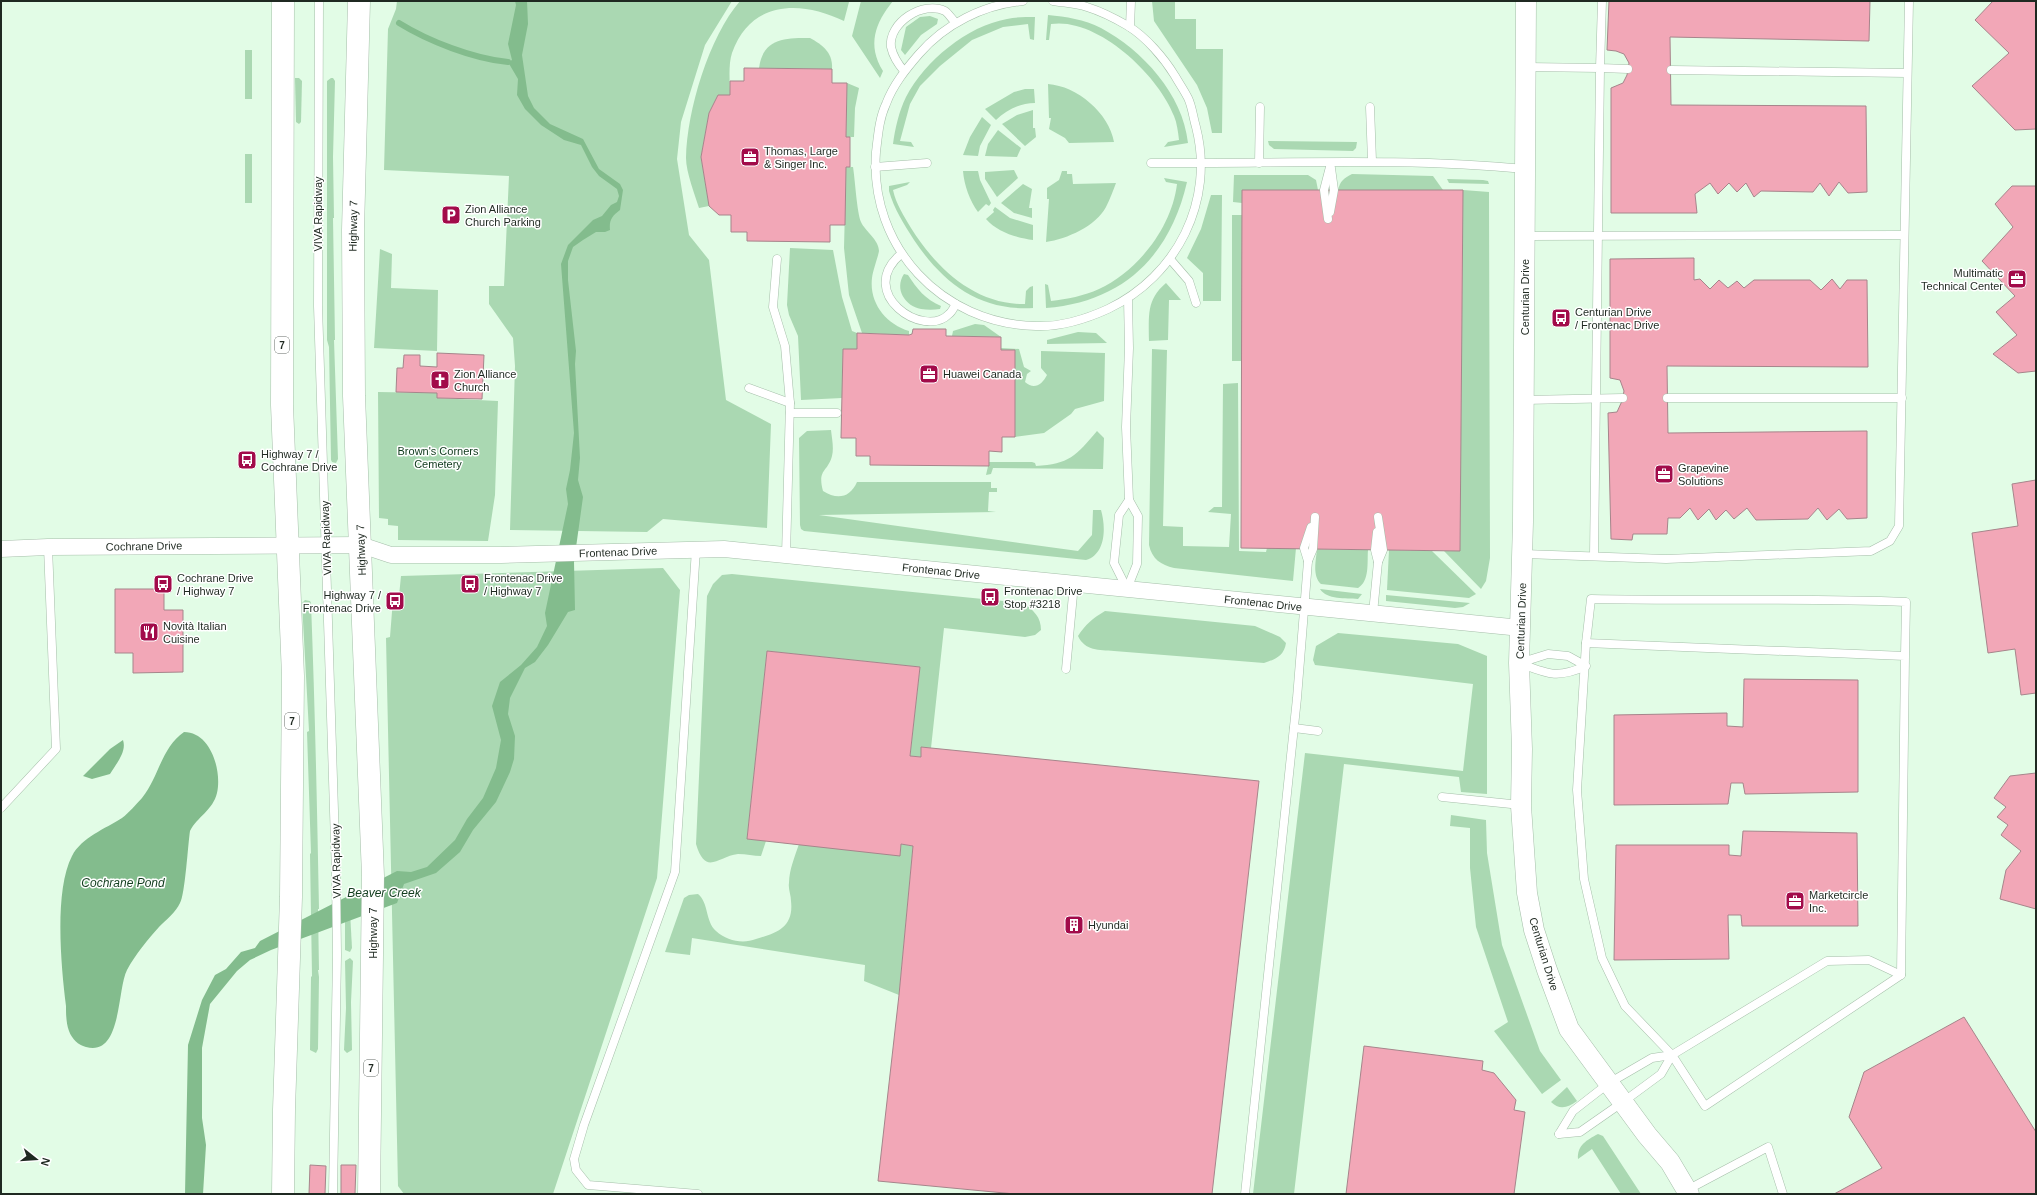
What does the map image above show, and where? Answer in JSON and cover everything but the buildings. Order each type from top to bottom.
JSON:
[{"type":"main road","name":"7","points":[[283,1],[282,405],[293,676],[291,896],[288,960],[283,1194]]},
{"type":"main road","name":"Highway 7","points":[[359,1],[353,238],[354,396],[373,876],[374,942],[369,1194]]},
{"type":"street","name":"Centurian Drive","points":[[1526,1],[1526,236],[1521,628],[1519,663],[1522,749],[1521,806],[1527,893],[1534,930],[1547,970],[1570,1029],[1647,1135],[1670,1162],[1688,1192]]},
{"type":"street","name":"Cochrane Drive","points":[[1,549],[48,547],[326,545]]},
{"type":"street","name":"Frontenac Drive","points":[[326,545],[361,545],[391,555],[501,555],[724,549],[1521,628]]},
{"type":"lane","name":"VIVA Rapidway","points":[[319,1],[318,306],[336,874],[337,955],[333,1194]]},
{"type":"lane","points":[[1023,1],[1005,3],[955,22],[932,39],[904,71],[885,104],[878,133],[875,167],[881,205],[901,254],[932,287],[956,304],[969,311],[1003,322],[1038,326],[1085,319],[1128,299],[1151,281],[1170,259],[1189,224],[1199,186],[1202,164],[1201,146],[1189,100],[1164,59],[1130,27],[1088,7],[1053,1]]},
{"type":"lane","points":[[1130,27],[1131,1]]},
{"type":"lane","points":[[1594,556],[1602,1]]},
{"type":"lane","points":[[1522,554],[1666,558],[1871,551],[1890,541],[1900,526],[1909,1]]},
{"type":"lane","points":[[904,71],[896,61],[891,46],[896,27],[906,17],[916,10],[934,6],[945,11],[955,22]]},
{"type":"lane","points":[[1526,67],[1628,69]]},
{"type":"lane","points":[[1671,70],[1907,73]]},
{"type":"lane","points":[[1259,163],[1260,107]]},
{"type":"lane","points":[[1370,108],[1372,162]]},
{"type":"lane","points":[[1151,164],[1372,162],[1471,164],[1526,169]]},
{"type":"lane","points":[[875,167],[927,163]]},
{"type":"lane","points":[[1331,163],[1334,190],[1328,219],[1324,190],[1331,163]]},
{"type":"lane","points":[[1526,236],[1904,235]]},
{"type":"lane","points":[[901,254],[891,262],[886,272],[886,286],[890,299],[898,310],[910,317],[922,321],[936,320],[949,315],[956,304]]},
{"type":"lane","points":[[777,259],[773,307],[786,346],[790,404],[786,556]]},
{"type":"lane","points":[[1170,259],[1189,281],[1196,303]]},
{"type":"lane","points":[[1127,589],[1137,564],[1138,516],[1129,500],[1126,427],[1129,348],[1128,299]]},
{"type":"lane","points":[[749,388],[790,404]]},
{"type":"lane","points":[[1524,400],[1623,398]]},
{"type":"lane","points":[[1668,398],[1902,398]]},
{"type":"lane","points":[[790,413],[837,413]]},
{"type":"lane","points":[[1127,589],[1114,563],[1118,514],[1129,500]]},
{"type":"lane","points":[[1245,1194],[1294,728],[1308,561],[1313,548],[1314,517]]},
{"type":"lane","points":[[1373,613],[1378,562],[1383,550],[1378,517]]},
{"type":"lane","points":[[1,808],[56,748],[48,547]]},
{"type":"lane","points":[[696,550],[675,872],[584,1125],[574,1159],[576,1170],[588,1185],[698,1194]]},
{"type":"lane","points":[[1066,669],[1074,584]]},
{"type":"lane","points":[[1591,599],[1685,601],[1848,600],[1906,602],[1901,975],[1705,1106],[1672,1055],[1625,1006],[1602,958],[1584,879],[1577,790],[1586,666],[1586,643],[1591,599]]},
{"type":"lane","points":[[1586,643],[1905,656]]},
{"type":"lane","points":[[1519,663],[1548,654],[1568,656],[1586,666]]},
{"type":"lane","points":[[1519,663],[1548,674],[1569,673],[1586,666]]},
{"type":"lane","points":[[1294,728],[1318,731]]},
{"type":"lane","points":[[1442,796],[1521,806]]},
{"type":"lane","points":[[1672,1055],[1661,1074],[1623,1102],[1580,1132],[1559,1134],[1573,1111],[1609,1083],[1652,1058],[1672,1055],[1827,961],[1869,960],[1901,975]]},
{"type":"lane","points":[[1688,1192],[1768,1147],[1783,1194]]},
{"type":"green space","points":[[397,1],[732,1],[705,45],[681,122],[677,159],[689,235],[709,260],[726,400],[771,424],[767,528],[663,519],[647,532],[510,530],[515,366],[513,338],[489,304],[489,286],[504,286],[509,176],[384,170],[388,29],[396,9]]},
{"type":"green space","points":[[740,1],[849,2],[844,21],[828,14],[811,10],[795,8],[779,9],[764,14],[751,23],[741,36],[731,58],[730,95],[718,95],[709,113],[701,157],[709,206],[699,208],[686,164],[690,118],[695,97],[710,54],[729,16]]},
{"type":"green space","points":[[861,1],[893,1],[882,18],[875,34],[875,52],[883,71],[880,78],[852,36]]},
{"type":"green space","points":[[1152,1],[1175,1],[1175,19],[1196,19],[1196,49],[1223,49],[1222,133],[1212,133],[1207,108],[1197,85],[1154,21]]},
{"type":"green space","points":[[1048,15],[1088,22],[1116,37],[1131,48],[1158,75],[1169,91],[1178,107],[1185,125],[1188,143],[1164,147],[1168,142],[1179,140],[1177,125],[1166,100],[1141,67],[1107,39],[1088,30],[1069,24],[1051,24],[1049,40],[1046,40]]},
{"type":"green space","points":[[930,16],[938,19],[937,24],[921,35],[905,55],[901,50],[906,27],[920,17]]},
{"type":"green space","points":[[1017,17],[1035,17],[1034,40],[1030,39],[1028,24],[1003,27],[972,40],[940,66],[920,86],[910,104],[900,141],[911,142],[914,147],[893,144],[901,108],[906,97],[924,71],[936,58],[962,37],[977,29],[1007,19]]},
{"type":"green space","points":[[792,38],[810,38],[823,47],[829,54],[832,69],[759,68],[761,58],[770,45]]},
{"type":"green space","points":[[245,50],[252,50],[252,99],[245,99]]},
{"type":"green space","points":[[295,78],[299,78],[302,81],[301,122],[299,124],[296,122]]},
{"type":"green space","points":[[331,78],[335,81],[333,218],[334,340],[338,459],[336,463],[332,462],[331,460],[329,347],[327,340],[327,81]]},
{"type":"green space","points":[[847,83],[859,88],[855,108],[854,137],[846,137]]},
{"type":"green space","points":[[1048,84],[1070,90],[1090,103],[1099,111],[1106,121],[1114,142],[1069,143],[1065,138],[1049,129],[1051,118],[1049,118]]},
{"type":"green space","points":[[1025,89],[1034,89],[1035,103],[1024,104],[1014,108],[996,120],[985,109],[1014,92]]},
{"type":"green space","points":[[1033,110],[1033,128],[1035,128],[1036,137],[1025,146],[1002,124],[1017,115]]},
{"type":"green space","points":[[982,117],[991,125],[980,146],[978,156],[963,155],[970,137]]},
{"type":"green space","points":[[998,130],[1021,148],[1017,157],[985,156],[988,144]]},
{"type":"green space","points":[[1268,141],[1357,142],[1356,148],[1353,151],[1274,149],[1269,145]]},
{"type":"green space","points":[[245,154],[252,154],[252,203],[245,203]]},
{"type":"green space","points":[[846,167],[853,167],[857,204],[861,222],[877,243],[879,251],[872,278],[873,296],[876,304],[886,318],[901,328],[909,331],[909,335],[862,333],[849,295],[844,248]]},
{"type":"green space","points":[[1014,170],[1018,178],[997,197],[985,179],[985,172]]},
{"type":"green space","points":[[963,171],[978,171],[980,180],[991,203],[989,206],[986,204],[978,212],[968,193]]},
{"type":"green space","points":[[1062,171],[1067,171],[1067,174],[1072,174],[1073,184],[1116,183],[1106,207],[1088,226],[1072,235],[1046,242],[1049,199],[1047,199],[1047,188],[1059,180]]},
{"type":"green space","points":[[1352,174],[1433,176],[1443,190],[1338,190],[1343,180]]},
{"type":"green space","points":[[1234,175],[1308,175],[1316,180],[1318,190],[1243,190],[1242,203],[1233,202]]},
{"type":"green space","points":[[1164,178],[1187,182],[1179,208],[1169,232],[1155,253],[1139,270],[1120,285],[1098,296],[1073,304],[1046,308],[1045,284],[1048,285],[1051,301],[1081,295],[1099,289],[1113,281],[1140,259],[1151,246],[1160,231],[1174,200],[1177,184],[1166,182]]},
{"type":"green space","points":[[1447,179],[1483,180],[1488,181],[1489,184],[1449,183]]},
{"type":"green space","points":[[910,182],[907,185],[893,190],[900,210],[921,243],[932,257],[945,270],[974,291],[1007,303],[1025,304],[1026,291],[1033,286],[1033,308],[1014,308],[996,305],[979,299],[950,281],[937,269],[914,240],[896,210],[891,198],[889,186]]},
{"type":"green space","points":[[1023,184],[1032,189],[1029,208],[1032,208],[1032,218],[1014,213],[1001,203]]},
{"type":"green space","points":[[1463,190],[1489,192],[1490,558],[1486,581],[1481,589],[1444,551],[1460,550]]},
{"type":"green space","points":[[1211,195],[1222,195],[1221,301],[1203,301],[1203,273],[1187,258],[1201,229]]},
{"type":"green space","points":[[995,207],[1010,218],[1033,225],[1033,240],[1008,234],[991,224],[986,219],[994,212],[993,210]]},
{"type":"green space","points":[[1232,215],[1242,215],[1242,361],[1232,361]]},
{"type":"green space","points":[[790,248],[833,250],[842,297],[852,331],[857,333],[857,349],[843,349],[842,398],[801,400],[798,336],[789,315],[787,305]]},
{"type":"green space","points":[[380,249],[392,254],[391,288],[438,290],[437,351],[374,348]]},
{"type":"green space","points":[[904,274],[908,275],[926,297],[941,306],[940,309],[921,309],[906,301],[900,285]]},
{"type":"green space","points":[[1166,283],[1181,300],[1169,300],[1168,340],[1149,341],[1149,316],[1152,302],[1160,289]]},
{"type":"green space","points":[[975,324],[984,325],[1001,337],[952,336],[953,331]]},
{"type":"green space","points":[[1078,332],[1096,333],[1107,343],[1047,344],[1047,340]]},
{"type":"green space","points":[[1001,348],[1019,349],[1024,367],[1031,371],[1027,374],[1025,382],[1032,386],[1040,384],[1047,375],[1041,368],[1041,351],[1105,353],[1104,401],[1075,409],[1071,414],[1044,433],[1015,437],[1015,350],[1001,350]]},
{"type":"green space","points":[[1152,349],[1167,350],[1163,526],[1183,527],[1183,546],[1229,547],[1231,514],[1208,512],[1214,507],[1222,507],[1223,384],[1238,383],[1239,551],[1266,552],[1267,548],[1296,548],[1293,581],[1174,568],[1161,563],[1152,554],[1149,545]]},
{"type":"green space","name":"Brown's Corners Cemetery","points":[[378,392],[437,393],[437,398],[498,401],[495,495],[488,541],[398,540],[398,526],[388,525],[388,519],[379,518]]},
{"type":"green space","points":[[831,430],[833,453],[821,478],[823,491],[828,494],[833,496],[843,496],[851,491],[857,482],[991,482],[991,488],[997,488],[997,492],[989,492],[988,511],[996,512],[819,515],[1078,551],[1092,535],[1093,510],[1101,510],[1104,532],[1101,546],[1093,557],[1086,560],[804,531],[801,529],[800,525],[799,438],[807,431]]},
{"type":"green space","points":[[1097,431],[1104,438],[1103,469],[993,468],[991,474],[986,475],[989,462],[1032,462],[1035,463],[1036,466],[1064,461],[1077,453]]},
{"type":"green space","points":[[1317,549],[1368,550],[1367,571],[1362,585],[1358,588],[1321,584],[1316,577],[1315,563]]},
{"type":"green space","points":[[1389,550],[1432,551],[1476,594],[1469,598],[1387,590]]},
{"type":"green space","points":[[663,568],[680,590],[657,878],[553,1194],[404,1194],[398,1186],[386,638],[390,637],[393,599],[399,596],[401,576]]},
{"type":"green space","points":[[732,574],[1024,603],[1031,609],[1040,621],[1041,630],[1035,635],[1025,637],[944,628],[931,748],[922,747],[921,757],[910,756],[920,667],[767,651],[747,839],[766,841],[761,856],[738,854],[713,862],[708,862],[704,860],[700,854],[696,844],[707,596],[713,584],[722,575]]},
{"type":"green space","points":[[1320,589],[1362,594],[1358,599],[1337,598],[1323,593]]},
{"type":"green space","points":[[1386,595],[1470,603],[1463,607],[1455,608],[1386,601]]},
{"type":"green space","points":[[305,600],[310,601],[311,603],[316,756],[319,977],[318,1049],[316,1053],[310,1050],[312,976],[311,853],[307,732],[309,731],[302,603]]},
{"type":"green space","points":[[1105,611],[1255,626],[1280,637],[1286,643],[1279,656],[1264,663],[1093,649],[1084,645],[1078,636],[1083,628]]},
{"type":"green space","points":[[1338,633],[1458,644],[1487,656],[1487,794],[1461,792],[1459,777],[1344,764],[1294,1194],[1253,1194],[1305,753],[1463,771],[1473,684],[1315,665],[1313,660],[1316,646]]},
{"type":"green space","points":[[1451,815],[1486,820],[1487,853],[1502,945],[1540,1051],[1561,1080],[1542,1094],[1494,1031],[1508,1022],[1476,927],[1470,868],[1470,828],[1450,826]]},
{"type":"green space","points":[[799,844],[900,855],[901,844],[913,846],[899,995],[864,981],[865,965],[692,938],[690,955],[665,952],[684,898],[689,895],[698,894],[704,902],[710,922],[716,931],[735,941],[751,941],[771,934],[782,928],[790,917],[791,899],[789,878],[792,863]]},
{"type":"green space","points":[[345,912],[350,912],[352,948],[350,952],[345,950]]},
{"type":"green space","points":[[350,958],[353,961],[351,1002],[352,1050],[347,1053],[344,1050],[346,1008],[345,961]]},
{"type":"green space","points":[[1567,1087],[1577,1101],[1567,1107],[1554,1105],[1551,1102]]},
{"type":"green space","points":[[1598,1134],[1603,1136],[1641,1194],[1621,1194],[1592,1149],[1578,1159],[1579,1150],[1581,1147]]},
{"type":"water","name":"Beaver Creek","points":[[515,1],[527,1],[528,24],[522,55],[528,96],[534,108],[550,124],[583,139],[599,169],[620,184],[623,190],[620,210],[612,218],[610,230],[605,232],[596,232],[573,247],[568,261],[568,280],[576,351],[575,364],[580,458],[578,480],[583,497],[574,562],[575,610],[568,612],[548,645],[535,662],[525,668],[510,698],[508,714],[515,736],[514,759],[510,772],[496,802],[473,830],[460,852],[436,873],[404,884],[397,903],[271,950],[250,960],[237,971],[210,1004],[202,1048],[202,1118],[206,1145],[203,1194],[185,1194],[188,1045],[202,1000],[215,975],[226,969],[241,952],[255,948],[260,941],[397,871],[411,872],[427,867],[455,840],[467,819],[483,798],[496,768],[501,740],[492,706],[500,682],[521,665],[537,647],[547,626],[545,613],[568,504],[566,489],[570,470],[574,433],[561,264],[568,245],[593,220],[602,216],[611,205],[617,202],[619,196],[617,189],[599,176],[592,167],[581,145],[564,140],[541,125],[525,109],[517,95],[518,79],[508,62],[512,60],[508,44],[516,5]]},
{"type":"water","name":"Cochrane Pond","points":[[184,732],[201,738],[208,746],[216,764],[218,774],[217,793],[209,809],[190,831],[185,880],[180,903],[173,913],[146,942],[127,970],[116,1019],[112,1032],[106,1042],[98,1047],[86,1047],[80,1045],[72,1037],[67,1021],[60,929],[66,871],[76,849],[94,834],[122,818],[142,798],[148,790],[170,746]]},
{"type":"water","points":[[123,740],[124,749],[110,774],[92,779],[83,776],[110,749]]},
{"type":"waterway","points":[[399,23],[423,36],[452,48],[481,57],[508,62]]},
{"type":"place","name":"Thomas, Large & Singer Inc.","points":[[750,157]]},
{"type":"place","name":"Zion Alliance Church Parking","points":[[451,215]]},
{"type":"place","name":"Multimatic Technical Center","points":[[2017,279]]},
{"type":"place","name":"Centurian Drive / Frontenac Drive","points":[[1561,318]]},
{"type":"place","name":"Huawei Canada","points":[[929,374]]},
{"type":"place","name":"Zion Alliance Church","points":[[440,380]]},
{"type":"place","name":"Highway 7 / Cochrane Drive","points":[[247,460]]},
{"type":"place","name":"Grapevine Solutions","points":[[1664,474]]},
{"type":"place","name":"Cochrane Drive / Highway 7","points":[[163,584]]},
{"type":"place","name":"Frontenac Drive / Highway 7","points":[[470,584]]},
{"type":"place","name":"Frontenac Drive Stop #3218","points":[[990,597]]},
{"type":"place","name":"Highway 7 / Frontenac Drive","points":[[395,601]]},
{"type":"place","name":"Novità Italian Cuisine","points":[[149,632]]},
{"type":"place","name":"Marketcircle Inc.","points":[[1795,901]]},
{"type":"place","name":"Hyundai","points":[[1074,925]]}]
